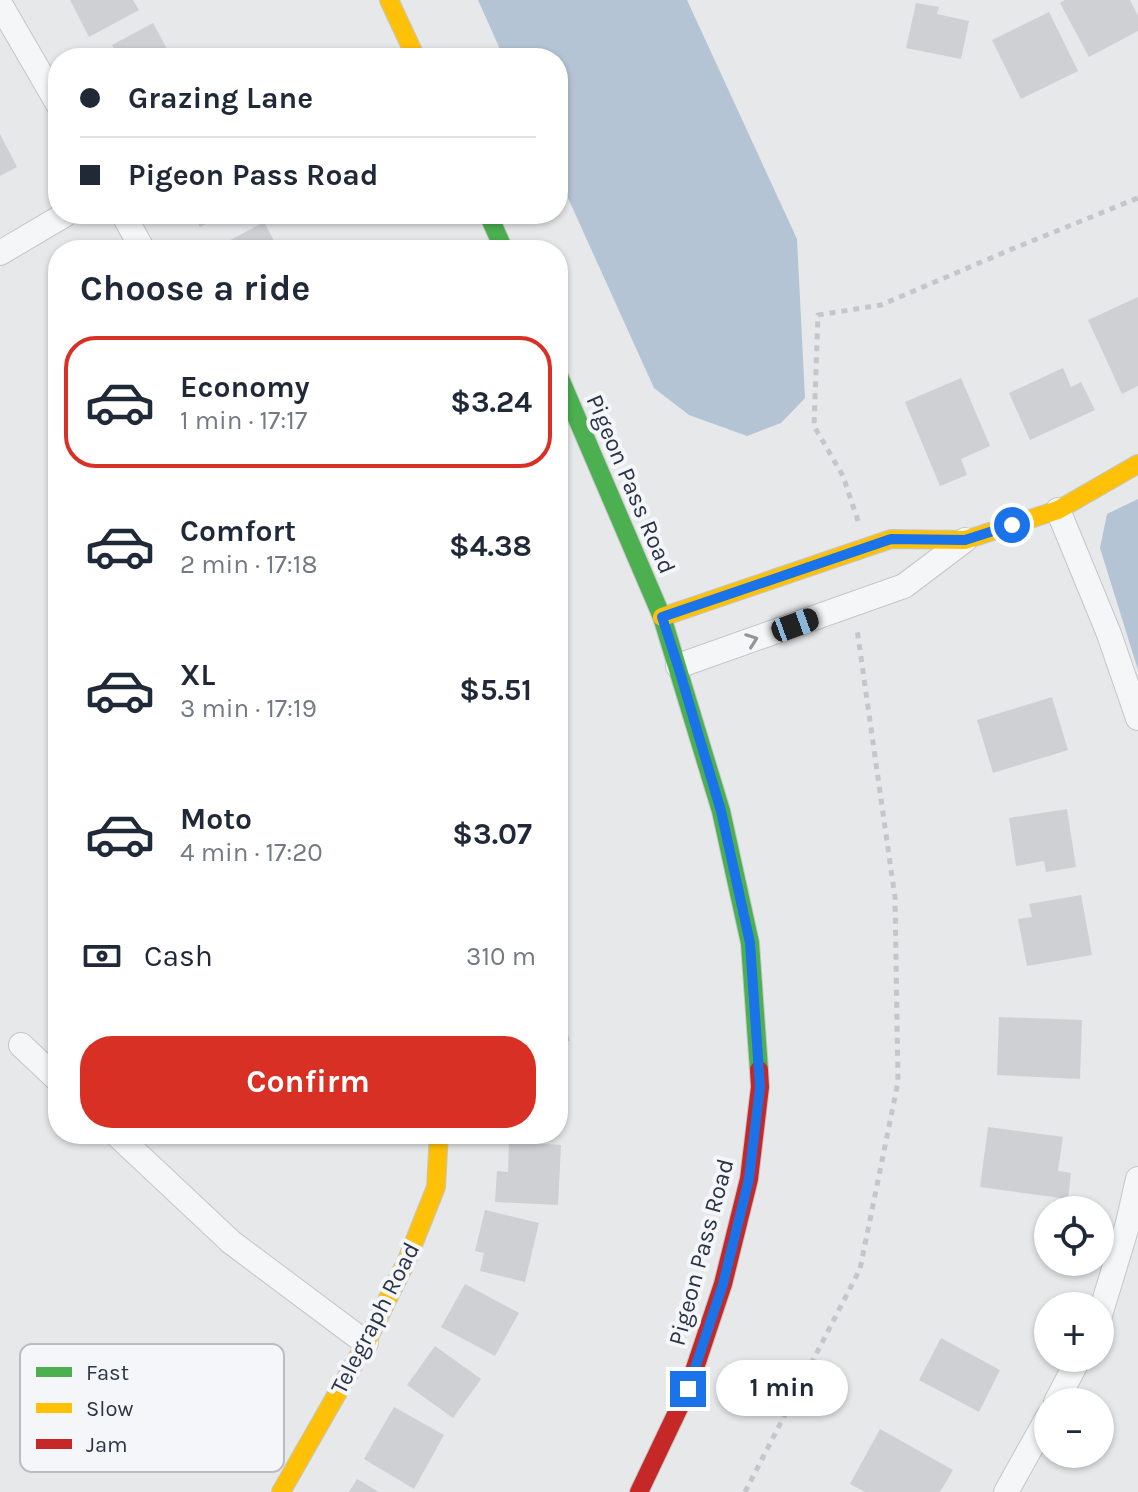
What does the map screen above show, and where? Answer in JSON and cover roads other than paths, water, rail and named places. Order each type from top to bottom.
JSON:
[{"type":"street","points":[[389,0],[411,48]]},
{"type":"street","points":[[0,4],[48,87]]},
{"type":"street","points":[[0,253],[49,224]]},
{"type":"street","name":"Pigeon Pass Road","points":[[568,397],[662,617],[721,811],[750,943],[760,1087],[749,1179],[723,1284],[688,1389],[639,1492]]},
{"type":"street","points":[[662,617],[891,539],[965,540],[1058,510],[1138,464]]},
{"type":"street","points":[[1058,510],[1109,634],[1138,718]]},
{"type":"street","points":[[678,666],[904,586],[965,540]]},
{"type":"street","points":[[21,1045],[48,1071]]},
{"type":"street","points":[[127,1144],[231,1242],[366,1343]]},
{"type":"street","name":"Telegraph Road","points":[[281,1492],[366,1343],[407,1260],[436,1187],[438,1144]]},
{"type":"street","points":[[1107,1292],[1138,1179]]},
{"type":"street","points":[[1006,1492],[1034,1442]]},
{"type":"water","points":[[478,0],[687,0],[797,239],[805,398],[781,423],[747,436],[689,415],[654,388],[568,198],[568,48],[500,48]]},
{"type":"water","points":[[1138,499],[1138,670],[1100,548],[1107,514]]}]
